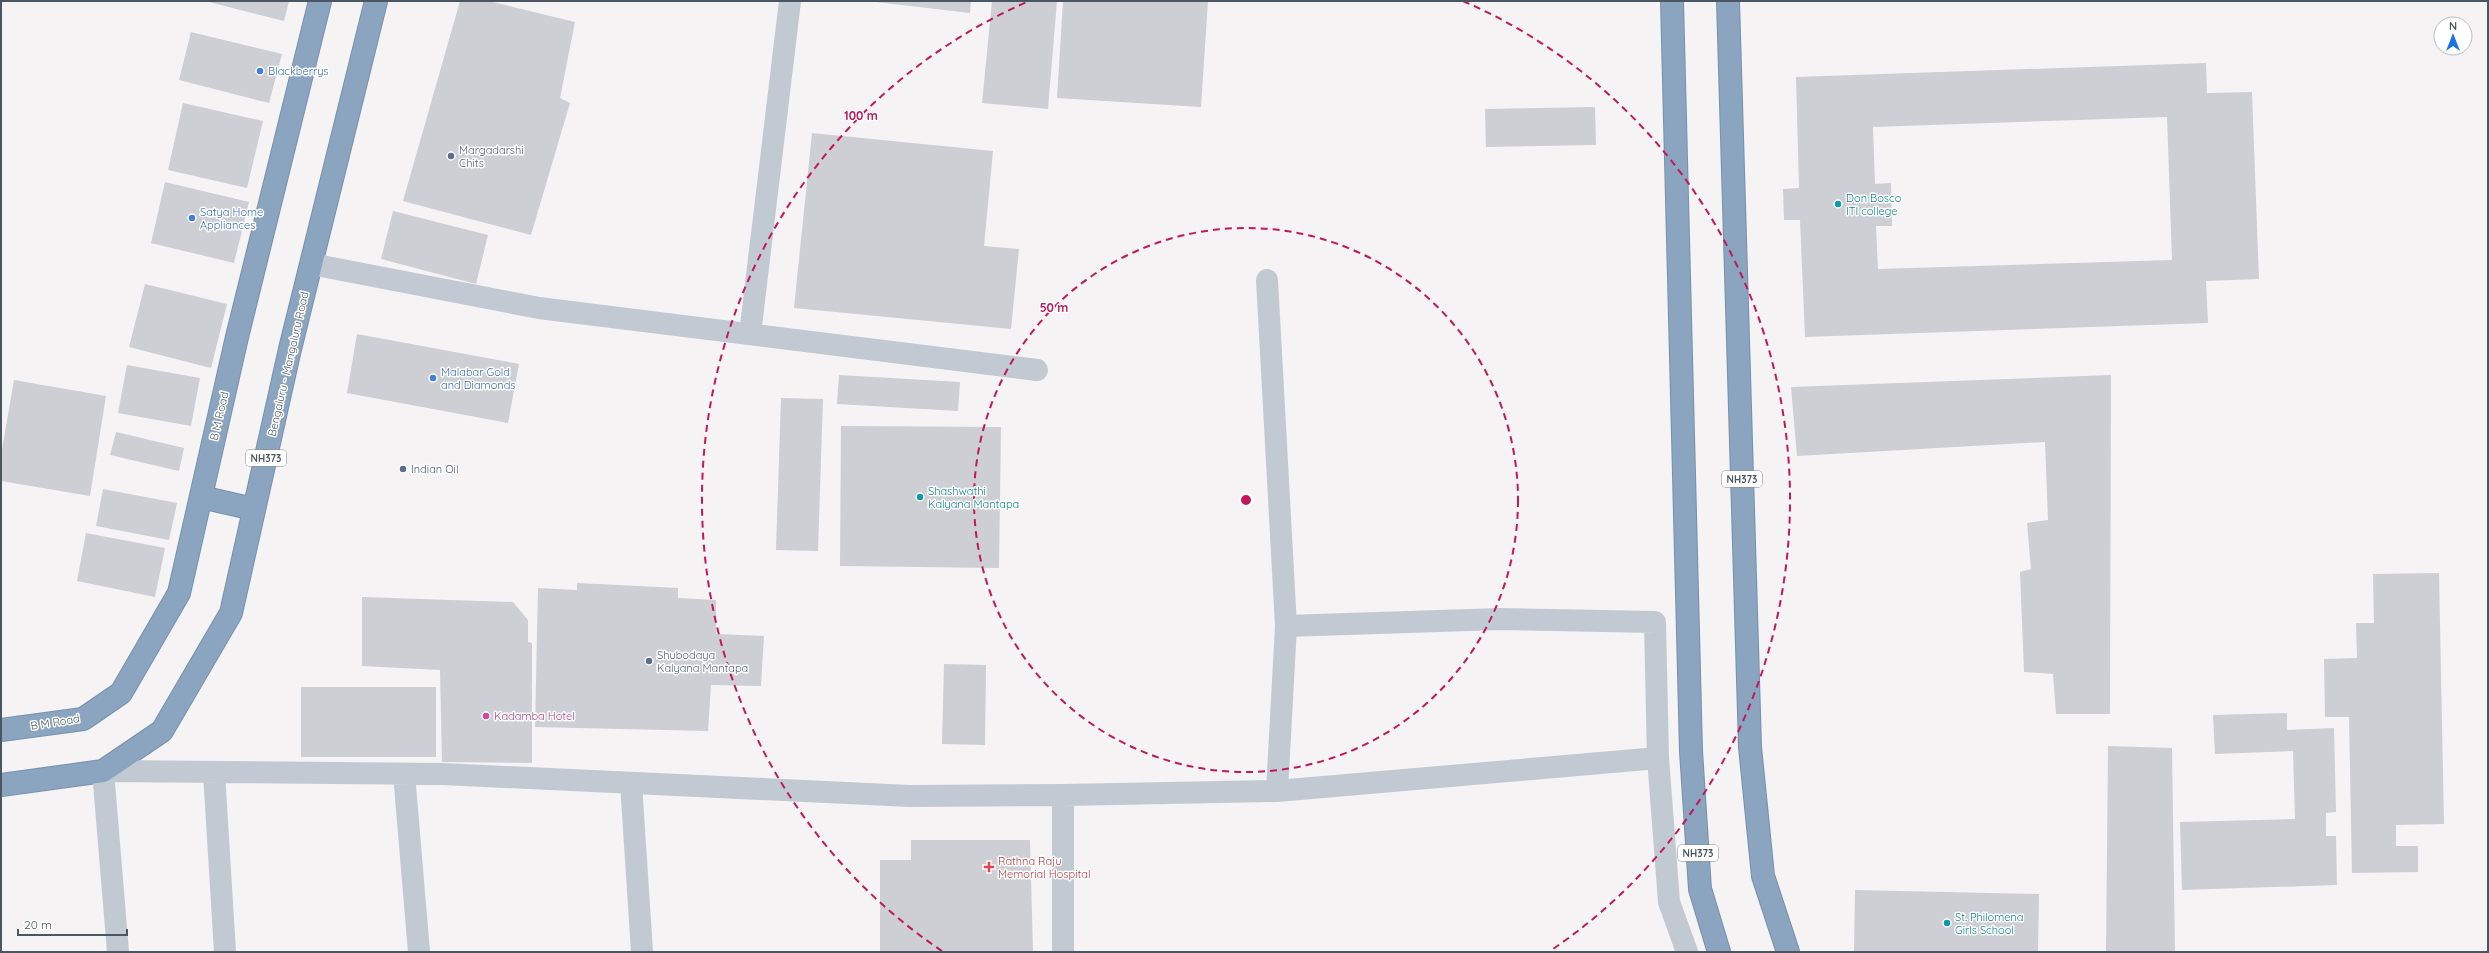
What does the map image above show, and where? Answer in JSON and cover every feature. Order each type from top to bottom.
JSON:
[{"type":"highway","name":"B M Road","points":[[1,730],[83,719],[121,693],[179,593],[237,337],[320,1]]},
{"type":"highway","name":"Bengaluru - Mangaluru Road","points":[[1,785],[103,771],[162,731],[231,613],[311,264],[376,1]]},
{"type":"highway","name":"NH373","points":[[1672,1],[1691,751],[1700,889],[1720,952]]},
{"type":"highway","name":"NH373","points":[[1728,1],[1750,747],[1763,876],[1788,952]]},
{"type":"highway","points":[[201,497],[254,509]]},
{"type":"street","points":[[750,334],[790,1]]},
{"type":"street","points":[[311,264],[540,308],[1037,370]]},
{"type":"street","points":[[1267,280],[1286,626],[1277,792]]},
{"type":"street","points":[[1286,626],[1500,619],[1655,622],[1658,758],[1669,902],[1687,952]]},
{"type":"street","points":[[118,952],[103,771],[404,774],[910,796],[1063,795],[1277,792],[1658,758]]},
{"type":"street","points":[[214,773],[225,952]]},
{"type":"street","points":[[404,774],[419,952]]},
{"type":"street","points":[[631,783],[642,952]]},
{"type":"street","points":[[1063,795],[1063,952]]},
{"type":"building","points":[[205,1],[289,1],[284,21]]},
{"type":"building","points":[[460,1],[489,1],[575,22],[560,98],[570,103],[531,235],[403,201]]},
{"type":"building","points":[[867,1],[971,1],[970,13]]},
{"type":"building","points":[[992,1],[1057,1],[1048,109],[982,103]]},
{"type":"building","points":[[1063,1],[1208,1],[1201,107],[1057,98]]},
{"type":"building","points":[[191,32],[282,54],[269,103],[179,80]]},
{"type":"building","name":"Don Bosco ITI college","points":[[2206,63],[2207,93],[2252,92],[2259,279],[2206,281],[2208,323],[1805,337],[1800,220],[1784,220],[1783,189],[1799,188],[1796,77]],"holes":[[[2167,117],[2172,260],[1878,269],[1876,226],[1892,226],[1891,183],[1875,184],[1873,127]]]},
{"type":"building","points":[[183,103],[263,121],[247,188],[168,170]]},
{"type":"building","points":[[1595,107],[1596,145],[1486,147],[1485,109]]},
{"type":"building","points":[[812,133],[993,151],[984,246],[1019,249],[1011,329],[794,308]]},
{"type":"building","points":[[165,182],[249,202],[234,263],[151,243]]},
{"type":"building","points":[[393,211],[488,235],[476,284],[381,259]]},
{"type":"building","points":[[145,284],[227,304],[211,368],[129,347]]},
{"type":"building","name":"Malabar Gold and Diamonds","points":[[357,334],[519,364],[508,423],[347,393]]},
{"type":"building","points":[[127,365],[200,378],[191,426],[118,413]]},
{"type":"building","points":[[839,375],[960,382],[958,411],[837,404]]},
{"type":"building","points":[[2111,375],[2110,714],[2056,714],[2053,674],[2024,672],[2020,572],[2031,569],[2027,523],[2048,520],[2045,442],[1797,456],[1791,387]]},
{"type":"building","points":[[14,380],[106,396],[90,496],[1,481],[1,455]]},
{"type":"building","points":[[781,398],[823,399],[818,551],[776,550]]},
{"type":"building","name":"Shashwathi Kalyana Mantapa","points":[[841,426],[1001,427],[999,568],[840,566]]},
{"type":"building","points":[[116,432],[184,448],[179,471],[110,455]]},
{"type":"building","points":[[103,489],[177,503],[169,540],[96,526]]},
{"type":"building","points":[[86,533],[165,548],[155,597],[77,581]]},
{"type":"building","points":[[2439,573],[2444,824],[2396,825],[2396,846],[2418,846],[2418,872],[2352,873],[2349,717],[2325,717],[2324,659],[2357,658],[2356,623],[2374,623],[2373,574]]},
{"type":"building","name":"Shubodaya Kalyana Mantapa","points":[[577,583],[678,588],[678,598],[716,600],[716,634],[764,636],[761,686],[711,685],[708,731],[535,727],[538,588],[577,590]]},
{"type":"building","name":"Kadamba Hotel","points":[[362,597],[513,602],[528,620],[528,642],[532,643],[532,763],[442,762],[440,670],[362,666]]},
{"type":"building","points":[[944,664],[986,665],[985,745],[942,744]]},
{"type":"building","points":[[301,687],[436,687],[436,757],[301,757]]},
{"type":"building","points":[[2287,713],[2287,730],[2334,728],[2336,812],[2326,813],[2326,836],[2336,836],[2337,885],[2182,890],[2180,822],[2295,819],[2293,751],[2215,754],[2213,715]]},
{"type":"building","points":[[2108,746],[2172,748],[2175,952],[2106,952]]},
{"type":"building","points":[[911,840],[1030,840],[1033,952],[880,952],[880,860],[911,860]]},
{"type":"building","name":"St. Philomena Girls School","points":[[1855,890],[2039,894],[2038,952],[1854,952]]},
{"type":"place","name":"Blackberrys","points":[[260,71]]},
{"type":"place","name":"Margadarshi Chits","points":[[451,156]]},
{"type":"place","name":"Don Bosco ITI college","points":[[1838,204]]},
{"type":"place","name":"Satya Home Appliances","points":[[192,218]]},
{"type":"place","name":"Malabar Gold and Diamonds","points":[[433,378]]},
{"type":"place","name":"Indian Oil","points":[[403,469]]},
{"type":"place","name":"Shashwathi Kalyana Mantapa","points":[[920,497]]},
{"type":"place","name":"Shubodaya Kalyana Mantapa","points":[[649,661]]},
{"type":"place","name":"Kadamba Hotel","points":[[486,716]]},
{"type":"place","name":"Rathna Raju Memorial Hospital","points":[[989,867]]},
{"type":"place","name":"St. Philomena Girls School","points":[[1947,923]]}]
